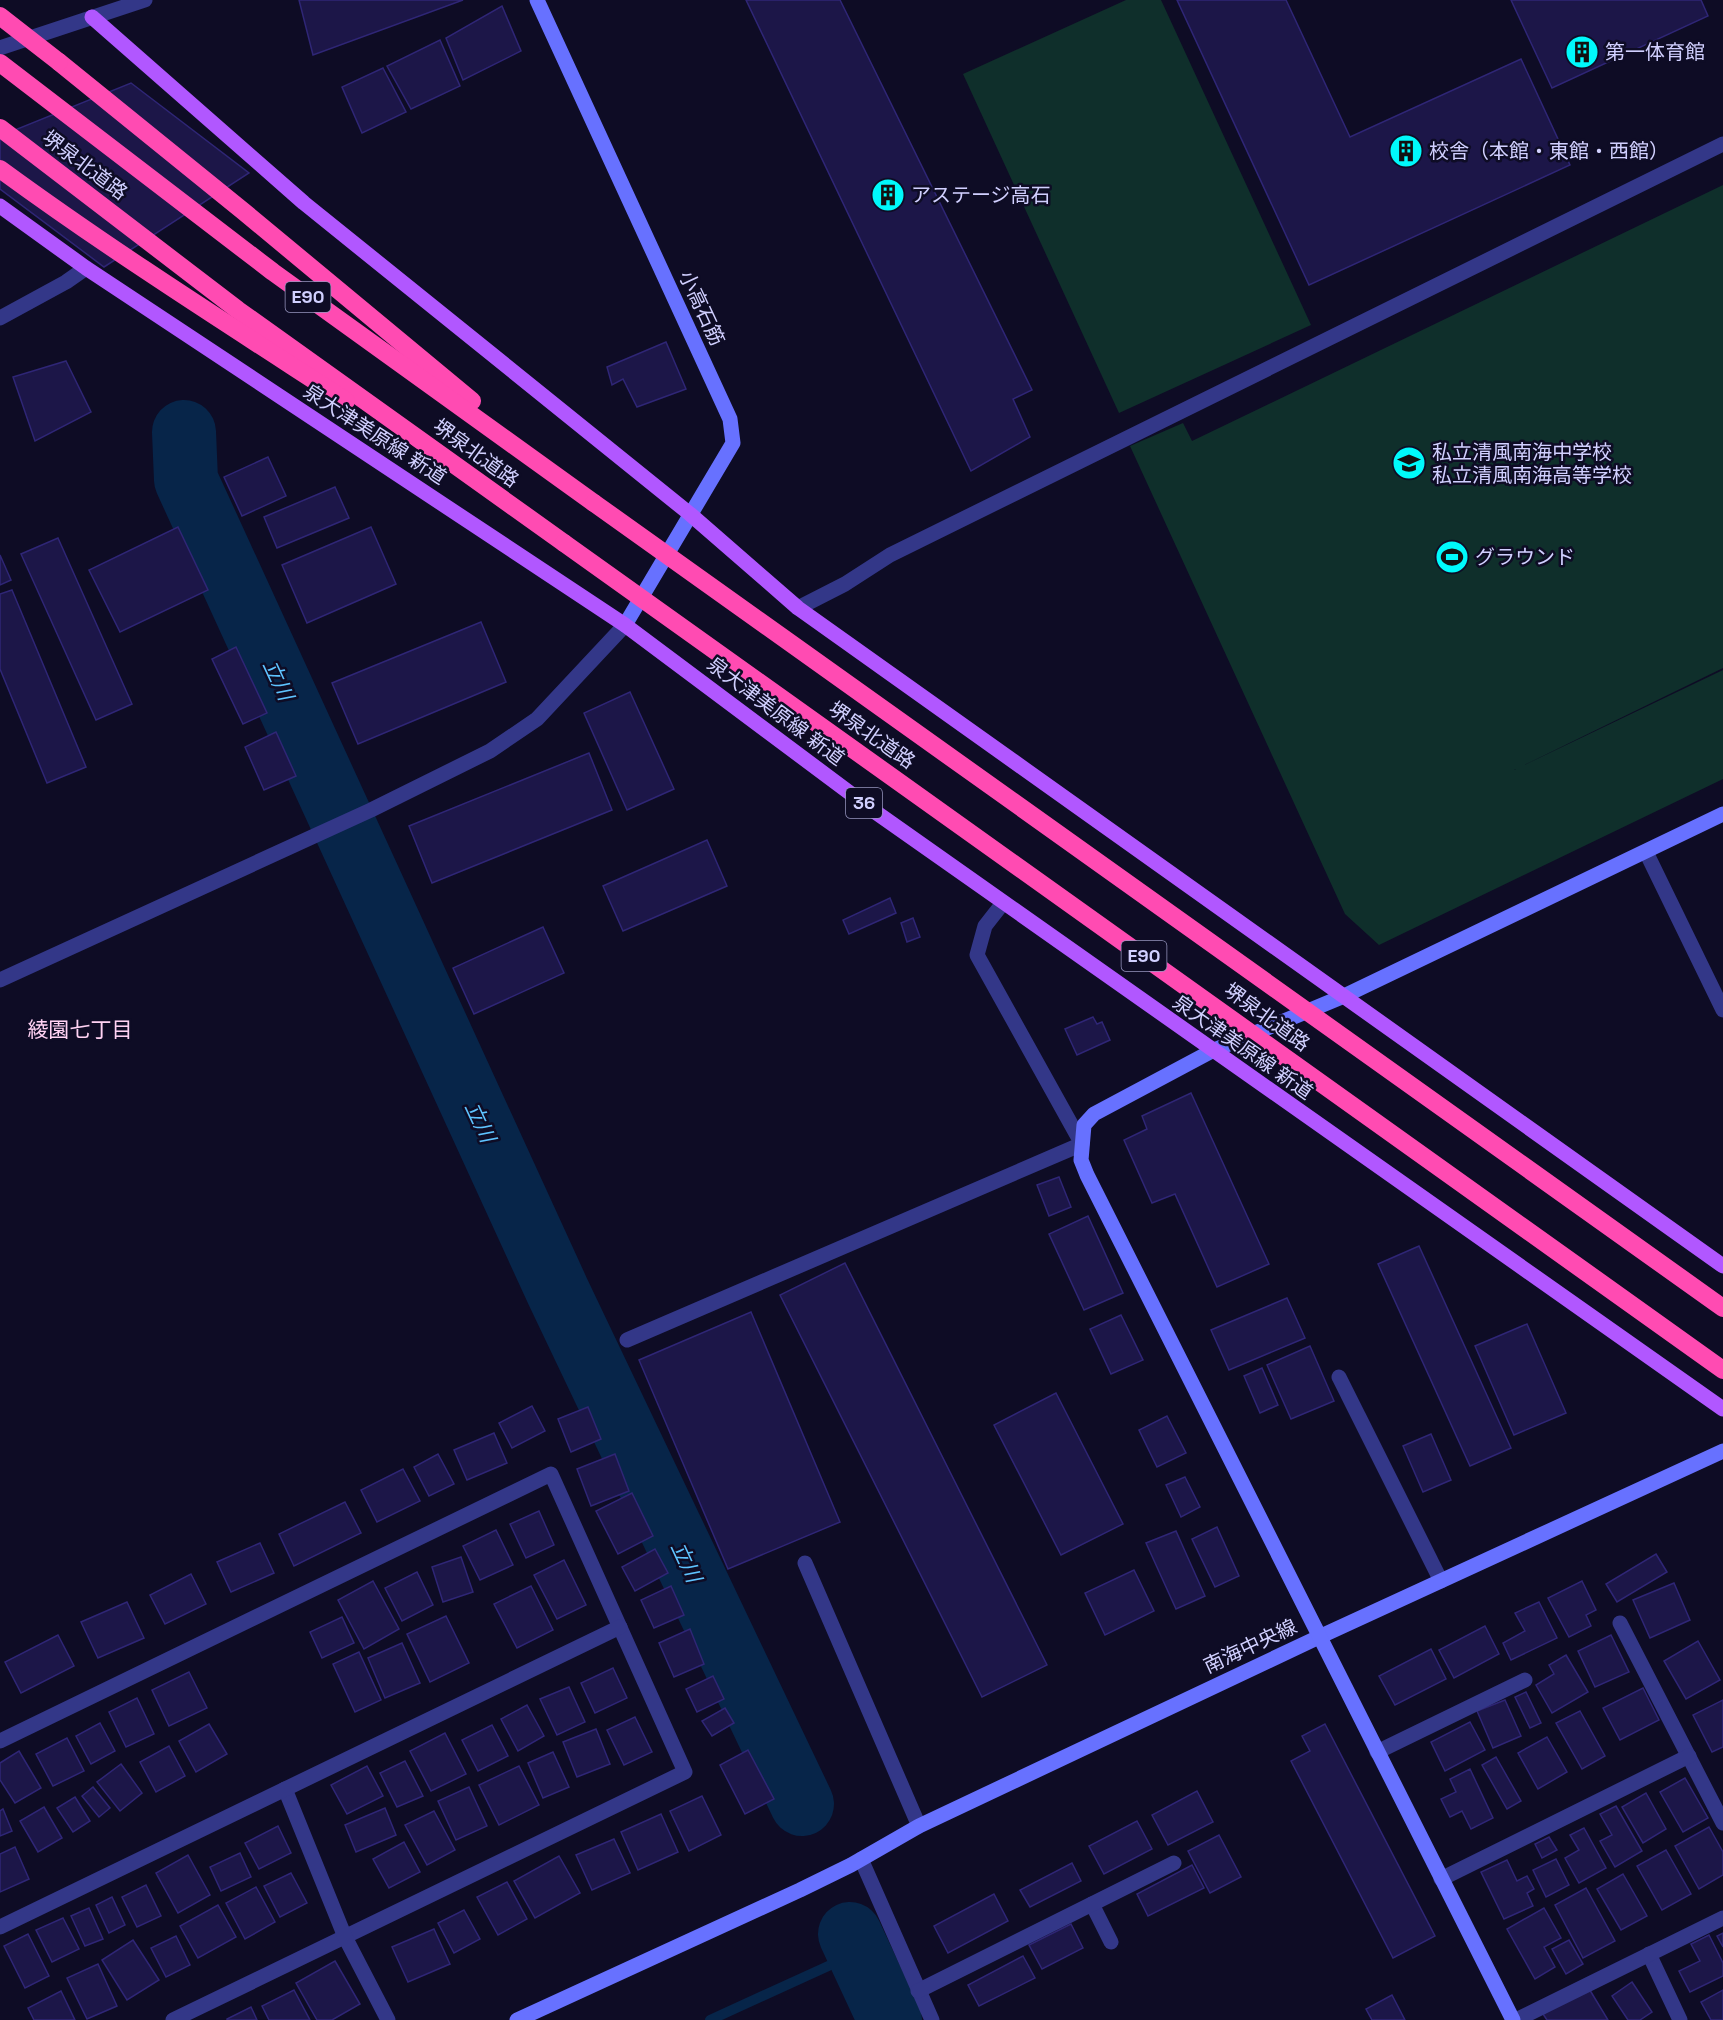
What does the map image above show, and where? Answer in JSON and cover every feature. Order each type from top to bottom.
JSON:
[{"type":"highway","points":[[0,16],[243,211],[594,503]]},
{"type":"highway","name":"堺泉北道路","points":[[0,63],[273,272],[1723,1308]]},
{"type":"highway","name":"堺泉北道路","points":[[0,128],[238,310],[1723,1370]]},
{"type":"highway","points":[[0,169],[58,212],[564,543]]},
{"type":"main road","points":[[92,17],[304,203],[690,514],[798,608],[1723,1266]]},
{"type":"main road","name":"泉大津美原線 新道","points":[[0,206],[86,268],[625,625],[874,811],[1723,1409]]},
{"type":"street","points":[[0,48],[145,0]]},
{"type":"street","name":"小高石筋","points":[[537,0],[730,419],[733,443],[625,625]]},
{"type":"street","points":[[798,608],[845,584],[890,555],[1723,144]]},
{"type":"street","points":[[0,318],[66,282],[86,268]]},
{"type":"street","points":[[0,980],[371,810],[490,751],[537,719],[625,625]]},
{"type":"street","points":[[1723,814],[1344,996],[1212,1051],[1094,1114],[1084,1125],[1081,1160],[1319,1637],[1514,2020],[1723,1918]]},
{"type":"street","points":[[1646,852],[1723,1010]]},
{"type":"street","points":[[1003,903],[985,926],[977,955],[1082,1144]]},
{"type":"street","points":[[627,1340],[1082,1144]]},
{"type":"street","points":[[1339,1377],[1441,1581]]},
{"type":"street","name":"南海中央線","points":[[517,2020],[800,1890],[919,1827],[1319,1637],[1723,1451]]},
{"type":"street","points":[[0,1741],[551,1474],[685,1772],[173,2020]]},
{"type":"street","points":[[805,1563],[919,1827]]},
{"type":"street","points":[[1620,1623],[1723,1823]]},
{"type":"street","points":[[0,1927],[620,1627]]},
{"type":"street","points":[[1377,1752],[1525,1680]]},
{"type":"street","points":[[1441,1879],[1689,1756]]},
{"type":"street","points":[[285,1789],[345,1937],[388,2020]]},
{"type":"street","points":[[856,1862],[932,2020]]},
{"type":"street","points":[[918,1991],[1174,1863]]},
{"type":"street","points":[[1092,1904],[1111,1942]]},
{"type":"street","points":[[1649,1954],[1680,2020]]},
{"type":"green space","points":[[1126,0],[1161,0],[1311,325],[1119,413],[963,74]]},
{"type":"green space","name":"グラウンド","points":[[1723,185],[1723,668],[1514,770],[1723,670],[1723,779],[1379,945],[1345,914],[1130,446],[1183,423],[1192,441]]},
{"type":"building","points":[[299,0],[463,0],[313,55]]},
{"type":"building","name":"アステージ高石","points":[[746,0],[840,0],[1032,390],[1013,399],[1030,437],[971,471]]},
{"type":"building","name":"校舎（本館・東館・西館）","points":[[1177,0],[1286,0],[1350,137],[1521,59],[1570,165],[1309,285]]},
{"type":"building","name":"第一体育館","points":[[1511,0],[1701,0],[1708,16],[1552,88]]},
{"type":"building","points":[[502,6],[521,51],[463,80],[446,38]]},
{"type":"building","points":[[440,40],[460,86],[411,109],[387,66]]},
{"type":"building","points":[[383,68],[406,112],[362,133],[342,87]]},
{"type":"building","points":[[131,83],[249,173],[104,267],[0,189],[0,136]]},
{"type":"building","points":[[666,342],[686,389],[637,407],[623,379],[612,385],[607,367]]},
{"type":"building","points":[[66,361],[91,412],[35,441],[13,377]]},
{"type":"building","points":[[268,457],[286,496],[242,516],[224,477]]},
{"type":"building","points":[[335,487],[349,518],[277,548],[264,517]]},
{"type":"building","points":[[178,527],[208,590],[120,632],[89,570]]},
{"type":"building","points":[[371,527],[396,584],[307,623],[282,565]]},
{"type":"building","points":[[58,538],[132,704],[96,720],[21,554]]},
{"type":"building","points":[[0,555],[11,580],[0,585]]},
{"type":"building","points":[[12,590],[86,767],[47,783],[0,669],[0,594]]},
{"type":"building","points":[[481,622],[506,682],[358,744],[332,683]]},
{"type":"building","points":[[236,647],[267,713],[243,724],[212,659]]},
{"type":"building","points":[[630,692],[674,789],[627,810],[584,713]]},
{"type":"building","points":[[276,732],[296,776],[264,790],[245,747]]},
{"type":"building","points":[[589,753],[612,810],[432,883],[409,826]]},
{"type":"building","points":[[707,840],[727,886],[623,931],[603,886]]},
{"type":"building","points":[[890,898],[896,913],[849,934],[843,920]]},
{"type":"building","points":[[913,918],[920,937],[907,942],[901,923]]},
{"type":"building","points":[[543,927],[564,973],[474,1014],[453,968]]},
{"type":"building","points":[[1093,1017],[1097,1024],[1102,1022],[1110,1040],[1077,1055],[1065,1029]]},
{"type":"building","points":[[1191,1093],[1269,1264],[1217,1287],[1175,1194],[1152,1203],[1124,1140],[1147,1129],[1142,1116]]},
{"type":"building","points":[[1059,1177],[1071,1207],[1049,1216],[1037,1185]]},
{"type":"building","points":[[1088,1216],[1123,1293],[1084,1310],[1049,1234]]},
{"type":"building","points":[[1419,1246],[1511,1448],[1470,1466],[1378,1264]]},
{"type":"building","points":[[845,1263],[1047,1665],[982,1697],[780,1295]]},
{"type":"building","points":[[1287,1298],[1305,1338],[1229,1370],[1211,1330]]},
{"type":"building","points":[[751,1312],[840,1522],[728,1569],[639,1360]]},
{"type":"building","points":[[1121,1315],[1143,1360],[1111,1374],[1090,1329]]},
{"type":"building","points":[[1527,1324],[1566,1413],[1514,1435],[1475,1346]]},
{"type":"building","points":[[1310,1346],[1334,1401],[1291,1419],[1267,1365]]},
{"type":"building","points":[[1262,1368],[1278,1405],[1260,1413],[1244,1376]]},
{"type":"building","points":[[1056,1393],[1123,1524],[1061,1555],[994,1425]]},
{"type":"building","points":[[532,1406],[545,1431],[512,1448],[499,1423]]},
{"type":"building","points":[[588,1407],[601,1439],[571,1452],[558,1419]]},
{"type":"building","points":[[1167,1416],[1186,1453],[1157,1467],[1139,1430]]},
{"type":"building","points":[[494,1433],[507,1463],[467,1480],[454,1450]]},
{"type":"building","points":[[1431,1434],[1451,1480],[1423,1492],[1403,1446]]},
{"type":"building","points":[[438,1454],[454,1484],[429,1496],[414,1467]]},
{"type":"building","points":[[615,1454],[629,1491],[591,1506],[577,1469]]},
{"type":"building","points":[[403,1469],[420,1501],[377,1522],[361,1490]]},
{"type":"building","points":[[1185,1477],[1200,1507],[1181,1517],[1166,1485]]},
{"type":"building","points":[[632,1493],[653,1536],[618,1554],[596,1511]]},
{"type":"building","points":[[345,1502],[361,1533],[294,1566],[279,1534]]},
{"type":"building","points":[[539,1511],[554,1545],[526,1558],[510,1524]]},
{"type":"building","points":[[1217,1527],[1239,1576],[1215,1587],[1192,1539]]},
{"type":"building","points":[[496,1530],[513,1565],[480,1580],[463,1546]]},
{"type":"building","points":[[1176,1531],[1205,1596],[1176,1609],[1146,1543]]},
{"type":"building","points":[[260,1543],[274,1573],[231,1592],[217,1562]]},
{"type":"building","points":[[655,1549],[668,1573],[635,1591],[622,1567]]},
{"type":"building","points":[[1656,1554],[1667,1572],[1617,1602],[1606,1584]]},
{"type":"building","points":[[461,1557],[473,1592],[443,1602],[432,1567]]},
{"type":"building","points":[[564,1560],[586,1605],[557,1619],[534,1575]]},
{"type":"building","points":[[1134,1570],[1154,1611],[1105,1635],[1085,1593]]},
{"type":"building","points":[[417,1572],[433,1605],[402,1621],[385,1588]]},
{"type":"building","points":[[191,1574],[206,1604],[165,1624],[150,1595]]},
{"type":"building","points":[[373,1581],[399,1629],[364,1649],[338,1600]]},
{"type":"building","points":[[1582,1581],[1596,1610],[1586,1615],[1591,1626],[1569,1637],[1548,1598]]},
{"type":"building","points":[[1674,1583],[1690,1620],[1650,1638],[1633,1600]]},
{"type":"building","points":[[531,1586],[553,1630],[517,1648],[494,1604]]},
{"type":"building","points":[[671,1586],[684,1615],[654,1628],[641,1600]]},
{"type":"building","points":[[127,1602],[144,1638],[98,1658],[81,1622]]},
{"type":"building","points":[[1539,1602],[1557,1638],[1511,1660],[1503,1643],[1525,1631],[1515,1613]]},
{"type":"building","points":[[446,1616],[469,1663],[430,1682],[407,1634]]},
{"type":"building","points":[[342,1617],[354,1643],[322,1658],[310,1632]]},
{"type":"building","points":[[1485,1626],[1499,1654],[1454,1678],[1439,1650]]},
{"type":"building","points":[[690,1629],[704,1664],[674,1677],[659,1643]]},
{"type":"building","points":[[58,1635],[74,1666],[21,1693],[5,1662]]},
{"type":"building","points":[[1611,1635],[1629,1672],[1595,1687],[1578,1651]]},
{"type":"building","points":[[1698,1641],[1720,1680],[1686,1699],[1664,1661]]},
{"type":"building","points":[[402,1643],[420,1683],[385,1698],[368,1658]]},
{"type":"building","points":[[1431,1649],[1446,1679],[1395,1705],[1379,1676]]},
{"type":"building","points":[[359,1652],[381,1700],[355,1712],[333,1664]]},
{"type":"building","points":[[1566,1655],[1588,1692],[1552,1713],[1536,1685],[1554,1674],[1549,1665]]},
{"type":"building","points":[[613,1668],[627,1698],[595,1713],[581,1683]]},
{"type":"building","points":[[189,1672],[207,1708],[169,1726],[152,1690]]},
{"type":"building","points":[[713,1676],[724,1699],[697,1712],[686,1689]]},
{"type":"building","points":[[569,1687],[585,1722],[557,1735],[540,1699]]},
{"type":"building","points":[[1643,1688],[1659,1720],[1620,1740],[1603,1708]]},
{"type":"building","points":[[1526,1692],[1541,1723],[1530,1728],[1515,1697]]},
{"type":"building","points":[[137,1698],[154,1734],[126,1747],[109,1712]]},
{"type":"building","points":[[1505,1700],[1521,1736],[1493,1748],[1477,1711]]},
{"type":"building","points":[[1723,1700],[1723,1747],[1712,1752],[1693,1715]]},
{"type":"building","points":[[527,1705],[544,1736],[518,1751],[501,1719]]},
{"type":"building","points":[[725,1708],[734,1723],[712,1736],[702,1721]]},
{"type":"building","points":[[1580,1711],[1605,1756],[1582,1769],[1556,1723]]},
{"type":"building","points":[[635,1717],[652,1752],[624,1765],[607,1730]]},
{"type":"building","points":[[1470,1722],[1485,1750],[1445,1771],[1431,1742]]},
{"type":"building","points":[[100,1723],[115,1751],[91,1764],[76,1736]]},
{"type":"building","points":[[209,1724],[227,1754],[196,1772],[179,1741]]},
{"type":"building","points":[[1325,1724],[1435,1936],[1393,1958],[1291,1761],[1310,1751],[1302,1736]]},
{"type":"building","points":[[492,1725],[508,1756],[478,1771],[462,1740]]},
{"type":"building","points":[[596,1729],[610,1764],[577,1777],[563,1742]]},
{"type":"building","points":[[445,1733],[466,1774],[431,1791],[410,1751]]},
{"type":"building","points":[[1547,1737],[1567,1772],[1538,1789],[1518,1753]]},
{"type":"building","points":[[67,1738],[84,1771],[53,1786],[36,1754]]},
{"type":"building","points":[[169,1746],[185,1776],[156,1792],[140,1762]]},
{"type":"building","points":[[748,1750],[774,1799],[745,1814],[720,1765]]},
{"type":"building","points":[[19,1751],[41,1788],[15,1803],[0,1780],[0,1763]]},
{"type":"building","points":[[553,1752],[569,1787],[543,1798],[528,1763]]},
{"type":"building","points":[[1496,1757],[1521,1801],[1507,1809],[1482,1765]]},
{"type":"building","points":[[405,1761],[423,1796],[397,1807],[380,1773]]},
{"type":"building","points":[[121,1764],[142,1793],[120,1811],[97,1782]]},
{"type":"building","points":[[367,1766],[383,1796],[347,1814],[331,1785]]},
{"type":"building","points":[[519,1766],[539,1805],[499,1825],[479,1785]]},
{"type":"building","points":[[1470,1769],[1493,1818],[1471,1829],[1462,1811],[1450,1817],[1441,1799],[1456,1792],[1450,1779]]},
{"type":"building","points":[[1685,1778],[1708,1818],[1683,1832],[1660,1792]]},
{"type":"building","points":[[93,1787],[110,1808],[99,1817],[82,1796]]},
{"type":"building","points":[[469,1787],[487,1826],[456,1840],[438,1801]]},
{"type":"building","points":[[1197,1791],[1213,1822],[1168,1845],[1152,1815]]},
{"type":"building","points":[[1646,1793],[1666,1829],[1643,1843],[1622,1807]]},
{"type":"building","points":[[702,1796],[721,1835],[689,1851],[670,1811]]},
{"type":"building","points":[[75,1797],[90,1821],[73,1832],[57,1808]]},
{"type":"building","points":[[1616,1806],[1642,1851],[1615,1867],[1600,1841],[1612,1835],[1600,1814]]},
{"type":"building","points":[[44,1807],[62,1838],[38,1852],[20,1821]]},
{"type":"building","points":[[385,1808],[396,1835],[356,1852],[345,1825]]},
{"type":"building","points":[[3,1809],[12,1831],[0,1836],[0,1811]]},
{"type":"building","points":[[434,1811],[455,1850],[427,1865],[405,1825]]},
{"type":"building","points":[[661,1814],[678,1852],[638,1870],[621,1832]]},
{"type":"building","points":[[1137,1821],[1152,1849],[1104,1874],[1089,1846]]},
{"type":"building","points":[[278,1826],[291,1853],[259,1869],[245,1843]]},
{"type":"building","points":[[1709,1827],[1723,1852],[1723,1875],[1699,1889],[1675,1846]]},
{"type":"building","points":[[1584,1828],[1606,1868],[1579,1883],[1565,1858],[1579,1850],[1570,1835]]},
{"type":"building","points":[[1219,1835],[1241,1877],[1210,1893],[1188,1851]]},
{"type":"building","points":[[1549,1837],[1557,1850],[1542,1858],[1535,1844]]},
{"type":"building","points":[[614,1839],[630,1873],[592,1890],[576,1855]]},
{"type":"building","points":[[404,1842],[420,1872],[389,1888],[373,1859]]},
{"type":"building","points":[[15,1847],[29,1879],[0,1892],[0,1854]]},
{"type":"building","points":[[1666,1850],[1691,1894],[1662,1910],[1637,1866]]},
{"type":"building","points":[[240,1853],[251,1877],[221,1891],[210,1867]]},
{"type":"building","points":[[188,1855],[210,1895],[178,1913],[156,1873]]},
{"type":"building","points":[[559,1856],[580,1893],[535,1918],[514,1881]]},
{"type":"building","points":[[1556,1859],[1569,1885],[1546,1897],[1533,1870]]},
{"type":"building","points":[[1507,1860],[1517,1881],[1527,1876],[1534,1889],[1527,1893],[1533,1906],[1504,1919],[1481,1872]]},
{"type":"building","points":[[1072,1863],[1081,1881],[1030,1907],[1020,1890]]},
{"type":"building","points":[[1192,1865],[1204,1888],[1148,1916],[1137,1894]]},
{"type":"building","points":[[291,1873],[307,1903],[280,1917],[264,1886]]},
{"type":"building","points":[[1623,1874],[1647,1916],[1621,1930],[1597,1889]]},
{"type":"building","points":[[507,1882],[527,1919],[498,1935],[477,1897]]},
{"type":"building","points":[[146,1885],[161,1916],[137,1927],[122,1897]]},
{"type":"building","points":[[256,1887],[275,1922],[245,1939],[226,1903]]},
{"type":"building","points":[[1586,1888],[1615,1941],[1583,1958],[1555,1905]]},
{"type":"building","points":[[994,1894],[1008,1921],[948,1953],[934,1926]]},
{"type":"building","points":[[112,1897],[125,1925],[109,1933],[96,1905]]},
{"type":"building","points":[[218,1905],[236,1937],[198,1958],[180,1926]]},
{"type":"building","points":[[89,1908],[103,1939],[85,1946],[71,1916]]},
{"type":"building","points":[[1544,1908],[1561,1938],[1544,1947],[1555,1967],[1535,1979],[1507,1929]]},
{"type":"building","points":[[464,1910],[480,1939],[454,1953],[438,1923]]},
{"type":"building","points":[[63,1918],[79,1949],[52,1962],[36,1930]]},
{"type":"building","points":[[1071,1924],[1083,1948],[1042,1969],[1029,1945]]},
{"type":"building","points":[[434,1929],[450,1964],[408,1982],[392,1947]]},
{"type":"building","points":[[1723,1933],[1723,1947],[1717,1936]]},
{"type":"building","points":[[28,1934],[49,1976],[25,1988],[4,1946]]},
{"type":"building","points":[[1709,1935],[1723,1963],[1723,1976],[1690,1992],[1679,1971],[1700,1961],[1691,1944]]},
{"type":"building","points":[[176,1936],[190,1965],[166,1977],[151,1948]]},
{"type":"building","points":[[133,1940],[159,1980],[127,2000],[102,1960]]},
{"type":"building","points":[[1569,1940],[1583,1964],[1566,1974],[1552,1949]]},
{"type":"building","points":[[1023,1956],[1035,1978],[979,2006],[968,1985]]},
{"type":"building","points":[[335,1961],[360,2004],[332,2020],[317,2020],[296,1983]]},
{"type":"building","points":[[98,1964],[117,2006],[87,2019],[67,1978]]},
{"type":"building","points":[[1632,1982],[1652,2012],[1640,2020],[1628,2020],[1612,1996]]},
{"type":"building","points":[[1588,1987],[1608,2020],[1547,2020],[1543,2014]]},
{"type":"building","points":[[294,1990],[310,2020],[269,2020],[262,2006]]},
{"type":"building","points":[[1723,1990],[1723,2020],[1711,2020],[1701,2002]]},
{"type":"building","points":[[61,1991],[75,2020],[34,2020],[28,2008]]},
{"type":"building","points":[[1392,1995],[1405,2020],[1372,2020],[1366,2009]]},
{"type":"building","points":[[251,2007],[257,2020],[227,2020],[227,2019]]},
{"type":"waterway","name":"立川","points":[[184,432],[186,480],[558,1292],[802,1804]]},
{"type":"waterway","name":"立川","points":[[850,1934],[890,2020]]},
{"type":"waterway","points":[[710,2020],[859,1952]]},
{"type":"place","name":"第一体育館","points":[[1582,52]]},
{"type":"place","name":"校舎（本館・東館・西館）","points":[[1406,151]]},
{"type":"place","name":"アステージ高石","points":[[888,195]]},
{"type":"place","name":"私立清風南海中学校 私立清風南海高等学校","points":[[1409,463]]},
{"type":"place","name":"グラウンド","points":[[1452,557]]},
{"type":"district","name":"綾園七丁目","points":[[80,1030]]}]
